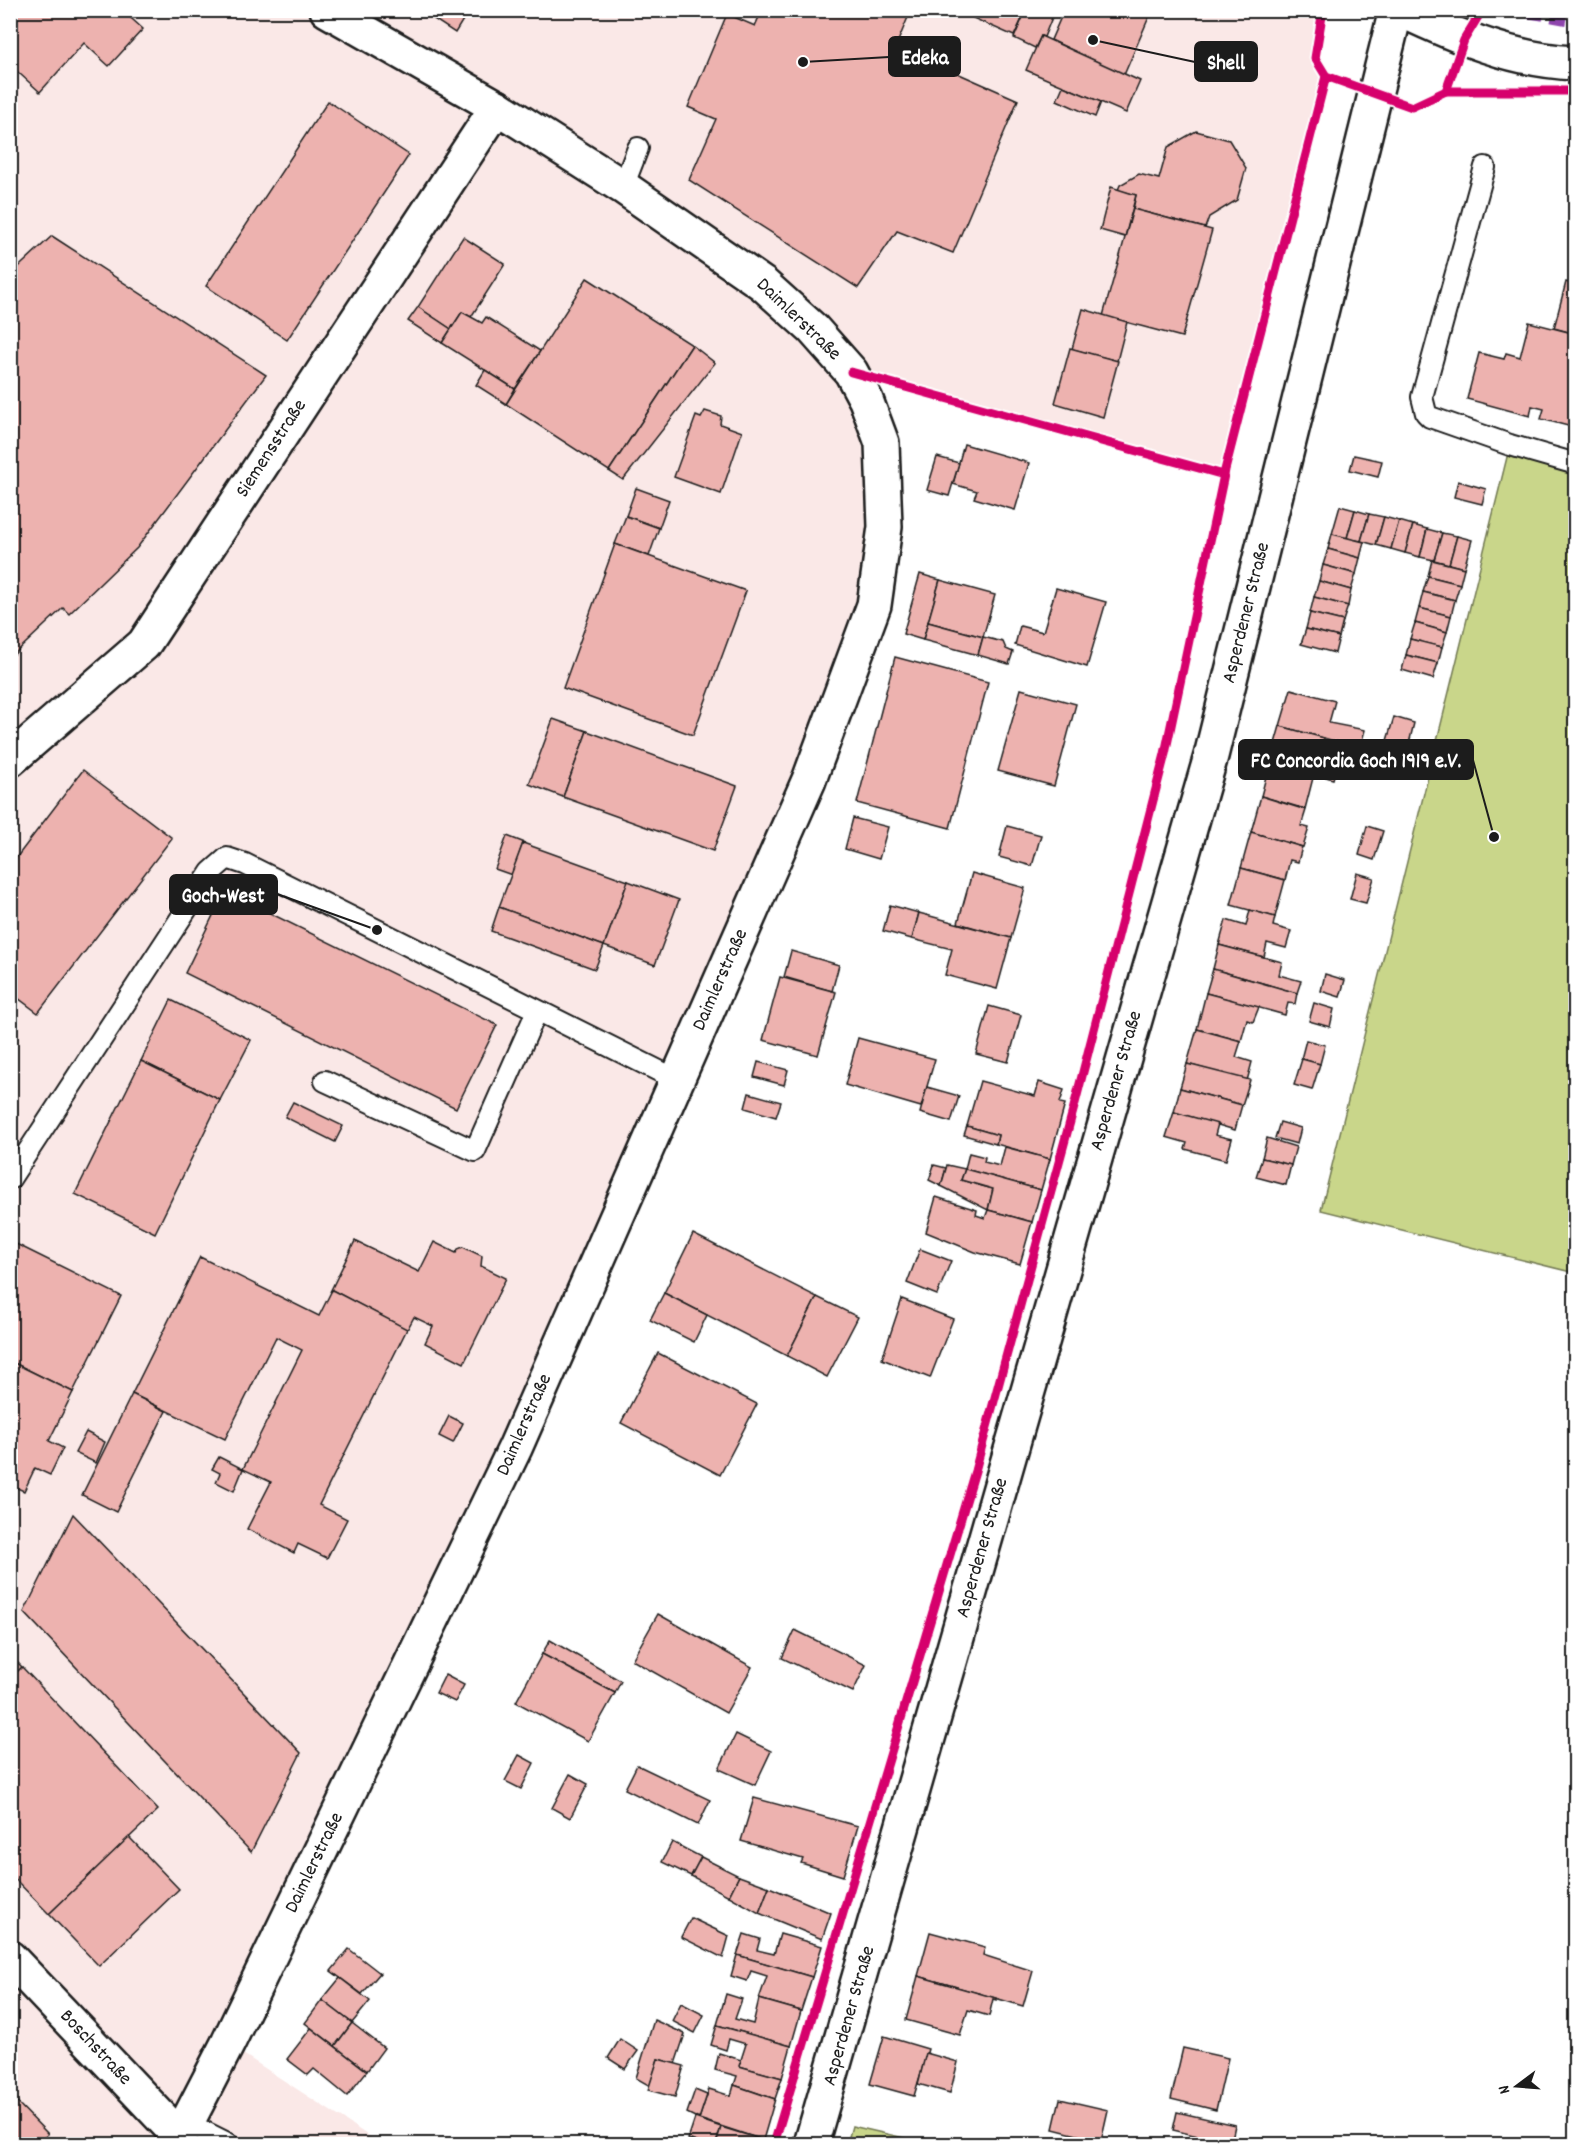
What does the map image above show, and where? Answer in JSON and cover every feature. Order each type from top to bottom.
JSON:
[{"type":"street","name":"Daimlerstraße","points":[[181,2135],[515,1448],[809,780],[874,605],[885,527],[882,443],[866,400],[851,372],[813,330],[763,284],[623,187],[497,107],[327,10]]},
{"type":"street","name":"Asperdener Straße","points":[[811,2145],[1211,756],[1396,10]]},
{"type":"street","points":[[1401,10],[1464,40],[1557,63],[1575,63]]},
{"type":"street","name":"Siemensstraße","points":[[10,760],[144,644],[497,107]]},
{"type":"street","name":"Boschstraße","points":[[10,1958],[181,2135]]},
{"type":"lane","points":[[623,187],[638,148]]},
{"type":"lane","points":[[1485,167],[1422,397],[1426,413],[1430,417],[1510,445],[1575,464]]},
{"type":"lane","points":[[10,1179],[211,872],[227,858],[245,864],[677,1080]]},
{"type":"lane","points":[[325,1081],[475,1151],[537,1011]]},
{"type":"lane","points":[[181,2135],[229,2145]]},
{"type":"shaded area","points":[[11,11],[1323,11],[1315,58],[1326,76],[1225,470],[852,372],[885,527],[809,780],[228,2044],[381,2144],[11,2144]]},
{"type":"green space","points":[[1510,445],[1575,464],[1575,1273],[1321,1210]]},
{"type":"green space","points":[[852,2126],[930,2144],[847,2144]]},
{"type":"building","points":[[10,10],[122,10],[143,29],[109,66],[84,43],[40,92],[10,65]]},
{"type":"building","points":[[420,10],[469,10],[455,33]]},
{"type":"building","points":[[762,10],[911,10],[896,46],[1018,100],[953,253],[897,231],[858,288],[689,180],[716,119],[688,107],[727,14],[755,26]]},
{"type":"building","points":[[1026,10],[1055,10],[1044,37],[1041,36],[1035,48],[1014,38]]},
{"type":"building","points":[[1026,10],[1014,36],[973,18],[971,11]]},
{"type":"building","points":[[1064,10],[1152,10],[1124,75],[1051,40]]},
{"type":"building","points":[[1041,36],[1140,81],[1126,113],[1026,70]]},
{"type":"building","points":[[1063,86],[1101,102],[1095,117],[1057,100]]},
{"type":"building","points":[[328,101],[409,155],[287,340],[206,286]]},
{"type":"building","points":[[1196,131],[1229,140],[1246,168],[1237,200],[1209,217],[1205,228],[1133,209],[1136,195],[1118,190],[1120,185],[1139,174],[1159,179],[1168,147]]},
{"type":"building","points":[[1111,187],[1136,195],[1125,237],[1100,230]]},
{"type":"building","points":[[1133,209],[1212,230],[1182,337],[1103,316]]},
{"type":"building","points":[[52,236],[266,375],[137,548],[69,614],[63,608],[10,658],[10,275]]},
{"type":"building","points":[[463,237],[505,264],[471,317],[462,312],[451,329],[418,307]]},
{"type":"building","points":[[587,278],[692,345],[609,471],[506,404]]},
{"type":"building","points":[[1566,282],[1576,285],[1576,334],[1554,328]]},
{"type":"building","points":[[418,307],[451,329],[442,343],[408,321]]},
{"type":"building","points":[[1083,309],[1127,322],[1117,361],[1072,349]]},
{"type":"building","points":[[462,312],[482,323],[486,317],[540,351],[515,389],[442,343]]},
{"type":"building","points":[[1529,322],[1576,334],[1576,428],[1541,419],[1544,409],[1532,406],[1530,416],[1467,399],[1479,353],[1504,359],[1506,353],[1520,357]]},
{"type":"building","points":[[692,345],[715,363],[623,480],[609,471]]},
{"type":"building","points":[[1070,348],[1118,361],[1103,417],[1055,403]]},
{"type":"building","points":[[485,370],[515,389],[506,404],[476,385]]},
{"type":"building","points":[[705,411],[721,416],[720,424],[742,432],[721,494],[674,477],[696,416],[701,418]]},
{"type":"building","points":[[964,444],[1029,463],[1015,510],[974,498],[977,491],[953,484]]},
{"type":"building","points":[[1354,455],[1382,461],[1378,477],[1350,470]]},
{"type":"building","points":[[937,457],[959,463],[949,496],[927,490]]},
{"type":"building","points":[[1458,481],[1486,489],[1482,504],[1454,497]]},
{"type":"building","points":[[636,488],[669,500],[659,528],[626,516]]},
{"type":"building","points":[[1340,506],[1355,510],[1347,538],[1332,534]]},
{"type":"building","points":[[1355,510],[1369,514],[1361,541],[1347,538]]},
{"type":"building","points":[[1369,514],[1384,517],[1376,545],[1361,541]]},
{"type":"building","points":[[626,516],[659,528],[649,556],[615,544]]},
{"type":"building","points":[[1384,517],[1399,521],[1391,549],[1376,545]]},
{"type":"building","points":[[1399,521],[1413,525],[1405,553],[1391,549]]},
{"type":"building","points":[[1413,525],[1427,529],[1420,557],[1405,553]]},
{"type":"building","points":[[1427,529],[1442,533],[1434,560],[1420,557]]},
{"type":"building","points":[[1442,533],[1457,536],[1449,564],[1434,560]]},
{"type":"building","points":[[1332,534],[1364,542],[1360,558],[1328,549]]},
{"type":"building","points":[[1457,536],[1472,540],[1464,568],[1449,564]]},
{"type":"building","points":[[615,544],[746,591],[693,735],[563,688]]},
{"type":"building","points":[[1328,549],[1360,558],[1356,574],[1323,565]]},
{"type":"building","points":[[1432,560],[1464,568],[1460,584],[1428,576]]},
{"type":"building","points":[[1323,565],[1356,574],[1351,590],[1319,581]]},
{"type":"building","points":[[920,574],[940,580],[923,640],[903,634]]},
{"type":"building","points":[[1428,576],[1460,584],[1455,600],[1423,592]]},
{"type":"building","points":[[940,580],[995,595],[983,637],[928,622]]},
{"type":"building","points":[[1319,581],[1351,590],[1348,606],[1314,597]]},
{"type":"building","points":[[1056,588],[1106,602],[1087,667],[1015,645],[1020,626],[1043,632]]},
{"type":"building","points":[[1423,592],[1455,600],[1451,616],[1419,608]]},
{"type":"building","points":[[1314,597],[1348,606],[1343,621],[1310,613]]},
{"type":"building","points":[[1419,608],[1451,616],[1447,632],[1415,623]]},
{"type":"building","points":[[1310,613],[1343,621],[1339,637],[1306,629]]},
{"type":"building","points":[[928,622],[983,637],[978,655],[923,640]]},
{"type":"building","points":[[1415,623],[1447,632],[1442,647],[1410,639]]},
{"type":"building","points":[[1306,629],[1339,637],[1335,653],[1301,644]]},
{"type":"building","points":[[983,637],[1003,642],[1006,649],[1013,652],[1009,664],[978,655]]},
{"type":"building","points":[[1410,639],[1442,647],[1438,663],[1406,655]]},
{"type":"building","points":[[1406,655],[1438,663],[1433,679],[1402,670]]},
{"type":"building","points":[[895,657],[988,682],[950,828],[857,803]]},
{"type":"building","points":[[1021,689],[1076,704],[1054,786],[998,771]]},
{"type":"building","points":[[1291,689],[1335,701],[1329,723],[1365,730],[1360,748],[1280,726]]},
{"type":"building","points":[[1394,717],[1414,723],[1405,760],[1383,754]]},
{"type":"building","points":[[553,719],[587,731],[563,797],[529,784]]},
{"type":"building","points":[[1280,726],[1324,738],[1321,754],[1339,759],[1333,779],[1270,761]]},
{"type":"building","points":[[587,731],[737,786],[713,851],[563,797]]},
{"type":"building","points":[[1270,761],[1314,774],[1305,809],[1261,796]]},
{"type":"building","points":[[83,770],[172,838],[38,1013],[10,992],[10,866]]},
{"type":"building","points":[[1261,796],[1306,810],[1301,826],[1309,828],[1303,847],[1251,832]]},
{"type":"building","points":[[853,818],[888,827],[879,859],[845,849]]},
{"type":"building","points":[[1007,826],[1041,835],[1032,866],[999,857]]},
{"type":"building","points":[[1367,826],[1383,831],[1374,860],[1359,855]]},
{"type":"building","points":[[1251,832],[1302,847],[1298,862],[1290,860],[1285,880],[1241,868]]},
{"type":"building","points":[[507,836],[525,843],[523,843],[512,875],[495,869]]},
{"type":"building","points":[[523,843],[628,881],[604,946],[499,907]]},
{"type":"building","points":[[1241,868],[1285,880],[1275,917],[1231,905]]},
{"type":"building","points":[[972,873],[1025,888],[1011,938],[958,923]]},
{"type":"building","points":[[1357,873],[1374,878],[1366,903],[1350,899]]},
{"type":"building","points":[[628,881],[679,900],[655,965],[604,946]]},
{"type":"building","points":[[225,891],[497,1025],[456,1108],[185,973]]},
{"type":"building","points":[[890,905],[919,913],[912,939],[883,931]]},
{"type":"building","points":[[499,907],[604,946],[595,969],[491,931]]},
{"type":"building","points":[[1250,910],[1275,917],[1273,926],[1291,931],[1286,948],[1267,943],[1264,957],[1219,945],[1226,920],[1246,926]]},
{"type":"building","points":[[919,913],[1011,938],[997,989],[945,975],[952,949],[912,939]]},
{"type":"building","points":[[1219,945],[1282,962],[1279,975],[1301,981],[1297,993],[1213,969]]},
{"type":"building","points":[[791,951],[839,965],[832,991],[784,977]]},
{"type":"building","points":[[1213,969],[1297,993],[1295,1004],[1288,1003],[1285,1015],[1206,993]]},
{"type":"building","points":[[1325,974],[1345,980],[1340,997],[1321,991]]},
{"type":"building","points":[[780,977],[836,992],[818,1055],[763,1040]]},
{"type":"building","points":[[1206,993],[1259,1007],[1253,1022],[1247,1020],[1241,1041],[1197,1029]]},
{"type":"building","points":[[171,1000],[251,1040],[220,1100],[141,1061]]},
{"type":"building","points":[[1314,1003],[1334,1009],[1330,1027],[1309,1021]]},
{"type":"building","points":[[989,1006],[1021,1015],[1008,1062],[976,1054]]},
{"type":"building","points":[[1197,1029],[1241,1041],[1236,1057],[1252,1062],[1247,1081],[1187,1064]]},
{"type":"building","points":[[858,1038],[935,1059],[921,1107],[845,1085]]},
{"type":"building","points":[[1306,1040],[1325,1045],[1320,1064],[1301,1059]]},
{"type":"building","points":[[1302,1059],[1320,1064],[1312,1090],[1294,1085]]},
{"type":"building","points":[[141,1061],[220,1100],[155,1233],[75,1194]]},
{"type":"building","points":[[758,1062],[788,1070],[784,1085],[754,1077]]},
{"type":"building","points":[[1187,1064],[1250,1080],[1242,1105],[1180,1088]]},
{"type":"building","points":[[980,1081],[1035,1096],[1039,1082],[1064,1090],[1060,1103],[1065,1104],[1050,1159],[996,1144],[998,1135],[967,1126]]},
{"type":"building","points":[[927,1087],[959,1096],[951,1122],[920,1113]]},
{"type":"building","points":[[1180,1088],[1242,1105],[1235,1130],[1174,1112]]},
{"type":"building","points":[[749,1093],[781,1102],[776,1117],[745,1108]]},
{"type":"building","points":[[293,1102],[343,1126],[335,1142],[285,1117]]},
{"type":"building","points":[[1174,1112],[1218,1124],[1215,1135],[1232,1139],[1226,1160],[1185,1149],[1187,1143],[1166,1137]]},
{"type":"building","points":[[1280,1122],[1301,1128],[1297,1144],[1275,1138]]},
{"type":"building","points":[[967,1126],[998,1135],[996,1144],[964,1135]]},
{"type":"building","points":[[1267,1138],[1296,1147],[1291,1165],[1262,1158]]},
{"type":"building","points":[[1005,1147],[1050,1159],[1041,1190],[965,1169],[969,1153],[985,1157],[984,1162],[1000,1166]]},
{"type":"building","points":[[1262,1158],[1291,1165],[1286,1185],[1256,1177]]},
{"type":"building","points":[[934,1165],[946,1168],[941,1186],[929,1180]]},
{"type":"building","points":[[947,1165],[965,1169],[961,1180],[993,1189],[988,1210],[941,1186]]},
{"type":"building","points":[[965,1169],[1041,1190],[1032,1222],[988,1210],[993,1189],[961,1180]]},
{"type":"building","points":[[936,1197],[977,1210],[976,1215],[985,1218],[988,1210],[1032,1222],[1020,1264],[975,1252],[926,1232]]},
{"type":"building","points":[[693,1234],[817,1297],[787,1356],[664,1293]]},
{"type":"building","points":[[10,1241],[121,1296],[73,1392],[10,1361]]},
{"type":"building","points":[[355,1241],[419,1272],[434,1242],[456,1253],[463,1247],[482,1256],[481,1266],[506,1278],[464,1363],[425,1343],[433,1326],[414,1317],[407,1330],[332,1290],[330,1292]]},
{"type":"building","points":[[920,1249],[951,1261],[937,1295],[907,1283]]},
{"type":"building","points":[[200,1257],[319,1316],[332,1290],[407,1329],[319,1505],[347,1519],[327,1558],[298,1544],[294,1553],[247,1529],[271,1482],[243,1469],[302,1350],[276,1337],[225,1439],[132,1394]]},
{"type":"building","points":[[664,1293],[707,1315],[694,1342],[650,1320]]},
{"type":"building","points":[[817,1297],[858,1317],[827,1377],[787,1356]]},
{"type":"building","points":[[902,1299],[953,1319],[930,1378],[882,1359]]},
{"type":"building","points":[[658,1353],[757,1404],[720,1475],[621,1423]]},
{"type":"building","points":[[10,1361],[73,1392],[49,1441],[63,1448],[50,1475],[35,1468],[24,1491],[10,1485]]},
{"type":"building","points":[[132,1394],[166,1411],[116,1512],[82,1495]]},
{"type":"building","points":[[449,1416],[463,1423],[453,1443],[439,1436]]},
{"type":"building","points":[[86,1432],[105,1442],[96,1463],[75,1453]]},
{"type":"building","points":[[219,1457],[243,1469],[234,1491],[216,1482],[220,1473],[212,1469]]},
{"type":"building","points":[[73,1514],[301,1753],[251,1852],[24,1612]]},
{"type":"building","points":[[658,1614],[752,1667],[726,1713],[632,1660]]},
{"type":"building","points":[[795,1630],[866,1665],[853,1692],[782,1658]]},
{"type":"building","points":[[550,1640],[621,1681],[615,1693],[542,1654]]},
{"type":"building","points":[[542,1654],[615,1693],[588,1741],[516,1702]]},
{"type":"building","points":[[10,1655],[22,1667],[10,1679]]},
{"type":"building","points":[[22,1667],[158,1810],[49,1914],[10,1874],[10,1679]]},
{"type":"building","points":[[445,1675],[464,1685],[455,1702],[436,1693]]},
{"type":"building","points":[[736,1734],[771,1751],[755,1785],[719,1769]]},
{"type":"building","points":[[519,1755],[534,1763],[521,1789],[505,1781]]},
{"type":"building","points":[[637,1765],[710,1800],[698,1825],[625,1789]]},
{"type":"building","points":[[570,1774],[588,1784],[570,1818],[552,1808]]},
{"type":"building","points":[[754,1798],[858,1826],[843,1876],[801,1863],[803,1859],[741,1841]]},
{"type":"building","points":[[129,1837],[179,1889],[99,1966],[49,1914]]},
{"type":"building","points":[[672,1842],[701,1857],[691,1876],[662,1862]]},
{"type":"building","points":[[701,1857],[739,1876],[729,1896],[691,1876]]},
{"type":"building","points":[[739,1876],[769,1887],[759,1913],[729,1896]]},
{"type":"building","points":[[769,1887],[831,1913],[822,1939],[759,1913]]},
{"type":"building","points":[[691,1918],[729,1936],[723,1958],[681,1937]]},
{"type":"building","points":[[930,1932],[985,1947],[983,1955],[1033,1971],[1023,2006],[918,1976]]},
{"type":"building","points":[[744,1934],[760,1939],[757,1950],[774,1954],[780,1934],[822,1946],[812,1977],[737,1955]]},
{"type":"building","points":[[349,1949],[380,1973],[362,1994],[331,1971]]},
{"type":"building","points":[[737,1955],[812,1977],[801,2011],[759,1999],[767,1976],[751,1971],[747,1981],[731,1976]]},
{"type":"building","points":[[918,1976],[996,1998],[996,2000],[993,1999],[989,2016],[968,2010],[960,2035],[906,2020]]},
{"type":"building","points":[[340,1978],[370,2001],[352,2023],[322,2000]]},
{"type":"building","points":[[726,1994],[742,1999],[735,2019],[753,2024],[759,1999],[801,2011],[791,2046],[717,2025]]},
{"type":"building","points":[[322,2000],[352,2023],[335,2046],[305,2023]]},
{"type":"building","points":[[681,2003],[704,2015],[695,2033],[672,2021]]},
{"type":"building","points":[[654,2020],[685,2034],[675,2064],[658,2059],[650,2086],[636,2078]]},
{"type":"building","points":[[352,2023],[384,2048],[367,2071],[335,2046]]},
{"type":"building","points":[[717,2025],[791,2046],[782,2078],[739,2066],[746,2044],[729,2039],[726,2050],[711,2045]]},
{"type":"building","points":[[311,2028],[367,2071],[347,2096],[314,2069],[308,2075],[287,2059]]},
{"type":"building","points":[[884,2036],[928,2049],[914,2096],[870,2084]]},
{"type":"building","points":[[620,2039],[638,2051],[625,2069],[608,2058]]},
{"type":"building","points":[[1183,2048],[1228,2058],[1216,2110],[1171,2099]]},
{"type":"building","points":[[719,2053],[741,2060],[739,2066],[782,2078],[775,2099],[734,2085],[737,2076],[715,2070]]},
{"type":"building","points":[[926,2053],[958,2062],[950,2093],[918,2084]]},
{"type":"building","points":[[658,2059],[684,2066],[675,2097],[648,2090]]},
{"type":"building","points":[[734,2085],[775,2099],[763,2140],[699,2119],[709,2089],[731,2096]]},
{"type":"building","points":[[695,2090],[707,2095],[699,2119],[687,2113]]},
{"type":"building","points":[[10,2095],[48,2134],[37,2144],[10,2144]]},
{"type":"building","points":[[1060,2099],[1108,2110],[1101,2141],[1053,2129]]},
{"type":"building","points":[[1177,2112],[1235,2125],[1231,2144],[1196,2144],[1198,2136],[1173,2130]]},
{"type":"building","points":[[695,2118],[721,2127],[716,2144],[702,2144],[688,2139]]},
{"type":"building","points":[[721,2127],[763,2140],[762,2144],[716,2144]]},
{"type":"marked path","points":[[1506,10],[1576,23]]},
{"type":"cycle path","points":[[1323,10],[1315,58],[1326,76],[1412,107],[1446,91],[1464,40],[1482,10]]},
{"type":"cycle path","points":[[774,2144],[975,1471],[1074,1107],[1165,754],[1225,470],[1326,76]]},
{"type":"cycle path","points":[[1446,91],[1576,91]]},
{"type":"cycle path","points":[[851,372],[1224,475]]},
{"type":"place","name":"Shell","points":[[1093,40]]},
{"type":"place","name":"Edeka","points":[[803,62]]},
{"type":"place","name":"FC Concordia Goch 1919 e.V.","points":[[1494,837]]},
{"type":"place","name":"Goch-West","points":[[377,930]]}]
